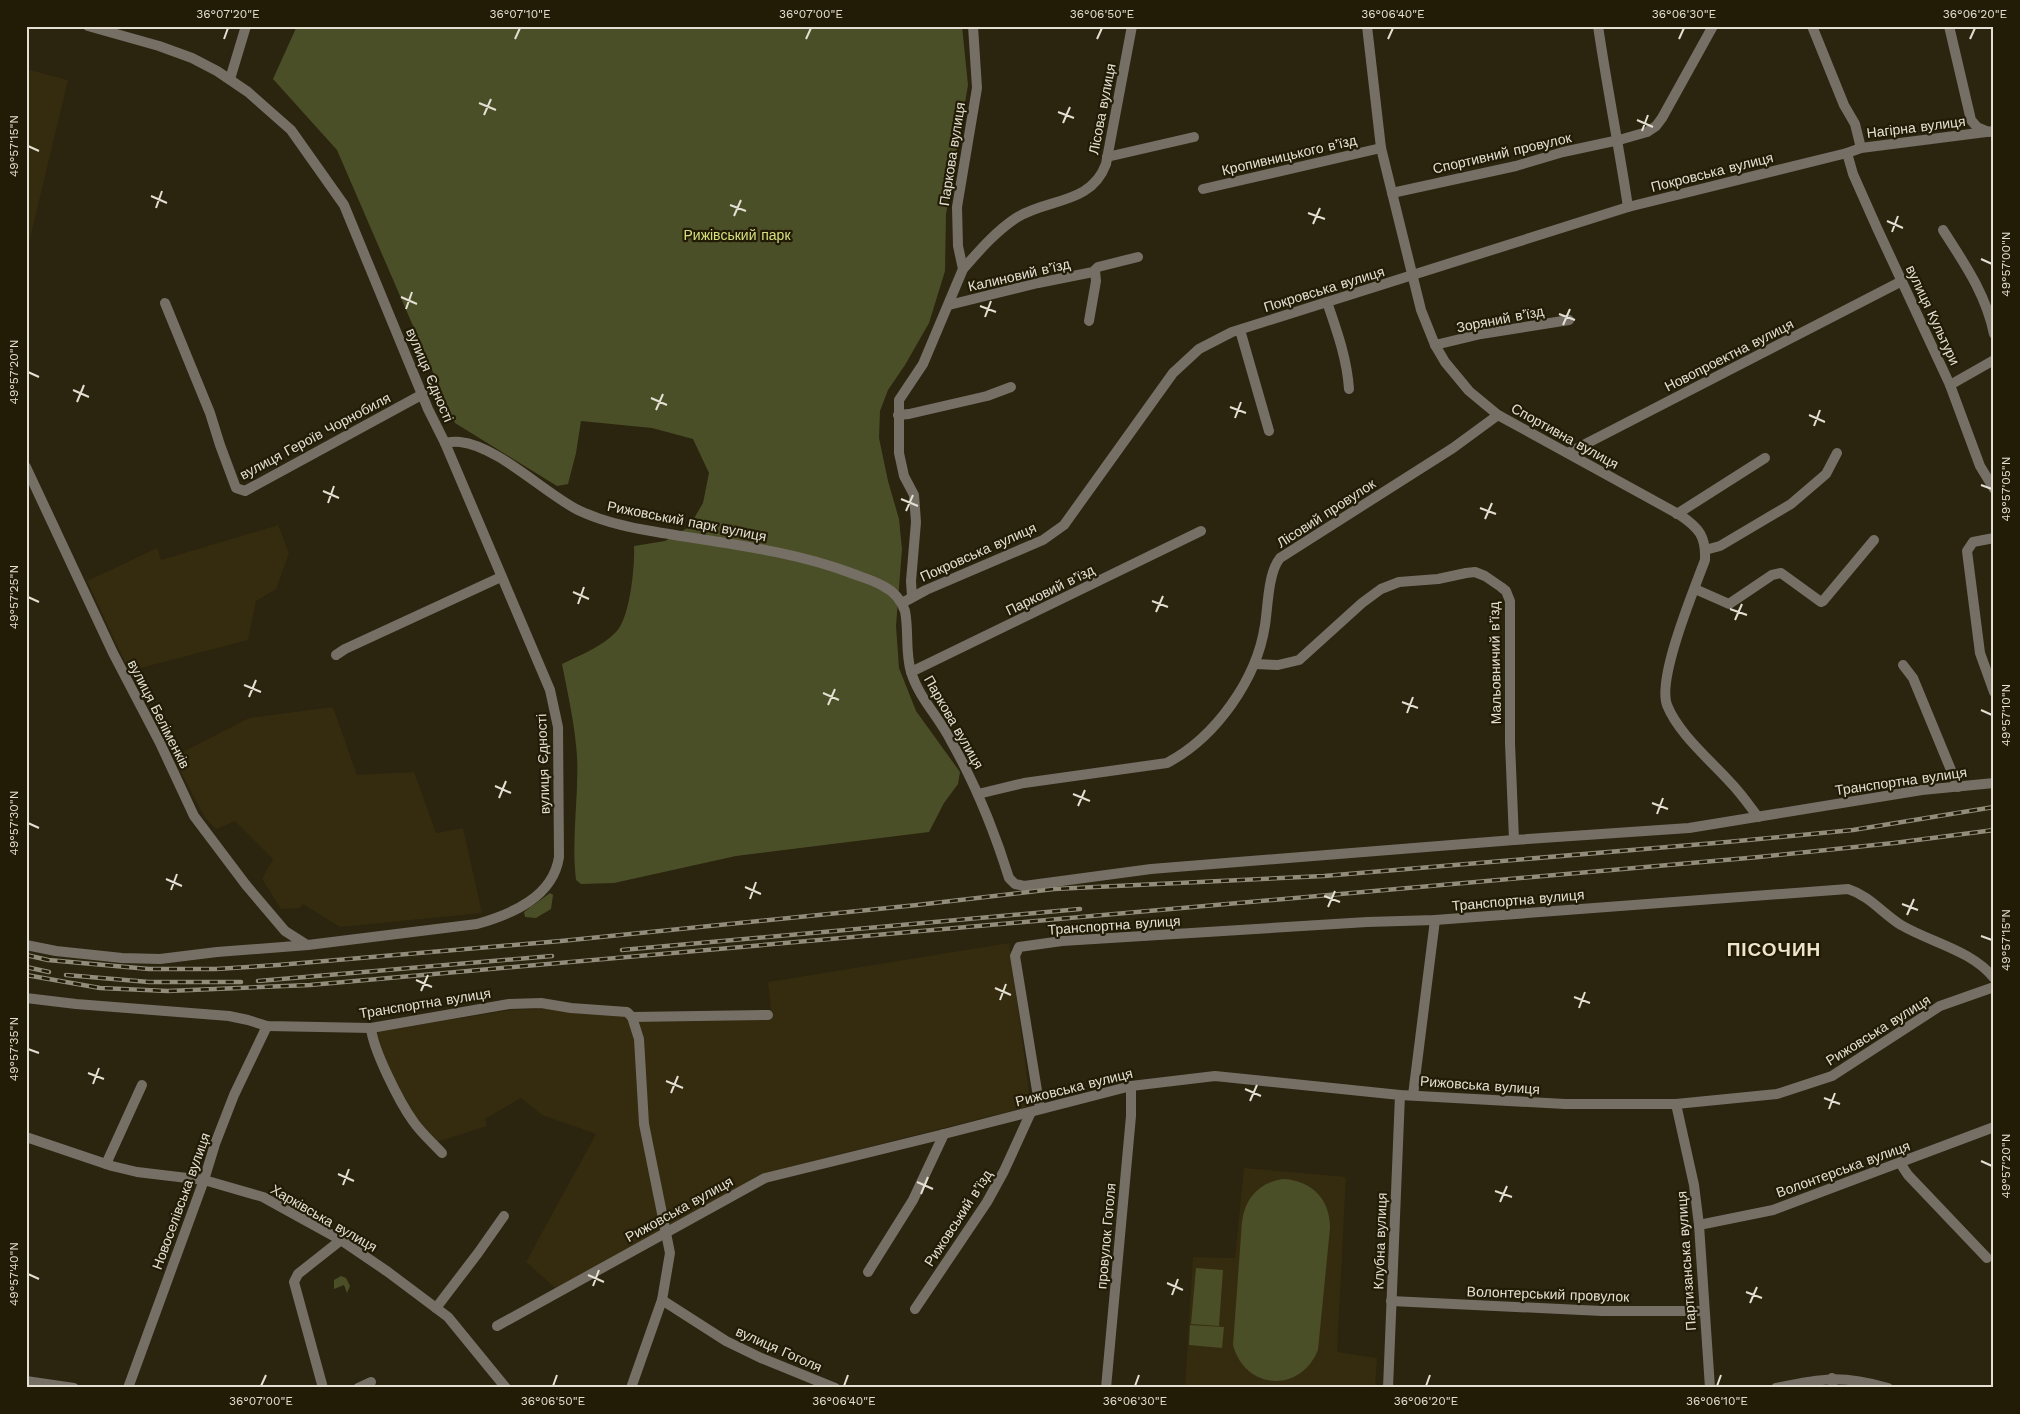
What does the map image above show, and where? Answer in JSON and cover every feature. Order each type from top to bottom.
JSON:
[{"type":"street","name":"вулиця Єдності","points":[[88,26],[118,30],[192,58],[230,79],[291,130],[344,205],[423,394],[549,685],[555,708],[559,742],[559,857],[557,871],[546,888],[532,899],[494,919],[478,924],[308,945]]},
{"type":"street","points":[[230,79],[246,26]]},
{"type":"street","name":"Паркова вулиця","points":[[963,269],[958,246],[956,207],[977,88],[973,26]]},
{"type":"street","name":"Лісова вулиця","points":[[963,269],[983,247],[1018,217],[1088,189],[1099,178],[1107,157],[1132,26]]},
{"type":"street","name":"Спортивна вулиця","points":[[1367,26],[1381,148],[1421,310],[1435,346],[1445,362],[1463,384],[1483,404],[1498,415],[1693,524],[1705,542],[1705,550]]},
{"type":"street","points":[[1598,26],[1628,207]]},
{"type":"street","name":"Спортивний провулок","points":[[1392,193],[1516,166],[1647,132],[1660,121],[1713,26]]},
{"type":"street","points":[[1812,26],[1844,104],[1855,124],[1861,148]]},
{"type":"street","points":[[1949,26],[1971,120],[1977,127],[1992,132]]},
{"type":"street","name":"Нагірна вулиця","points":[[1847,153],[1861,148],[1992,132]]},
{"type":"street","points":[[1107,157],[1194,137]]},
{"type":"street","name":"Кропивницького в’їзд","points":[[1203,189],[1381,148]]},
{"type":"street","name":"Покровська вулиця","points":[[902,603],[1043,540],[1064,525],[1173,373],[1199,349],[1240,330],[1628,207],[1847,153]]},
{"type":"street","name":"вулиця Культури","points":[[1847,153],[1853,174],[1950,385],[1974,452],[1994,489]]},
{"type":"street","points":[[1943,230],[1978,287],[1990,315],[1994,334]]},
{"type":"street","name":"Калиновий в’їзд","points":[[949,305],[1095,271],[1098,267],[1138,257]]},
{"type":"street","points":[[912,597],[911,581],[916,522],[914,495],[904,476],[899,453],[899,400],[923,364],[963,269]]},
{"type":"street","points":[[1089,321],[1096,281],[1095,271]]},
{"type":"street","name":"Новопроектна вулиця","points":[[1568,453],[1902,281]]},
{"type":"street","points":[[1327,302],[1342,349],[1348,373],[1349,389]]},
{"type":"street","name":"вулиця Героїв Чорнобиля","points":[[165,303],[210,413],[236,488],[240,490],[245,491],[423,394]]},
{"type":"street","name":"Зоряний в’їзд","points":[[1435,346],[1481,334],[1569,320]]},
{"type":"street","points":[[1240,330],[1269,431]]},
{"type":"street","points":[[1950,385],[1994,360]]},
{"type":"street","points":[[898,415],[987,396],[1011,387]]},
{"type":"street","name":"Лісовий провулок","points":[[978,794],[1024,783],[1167,763],[1189,749],[1218,721],[1256,664],[1263,638],[1274,570],[1280,558],[1453,448],[1498,415]]},
{"type":"street","name":"Рижовський парк вулиця","points":[[445,443],[460,442],[474,446],[526,474],[565,503],[596,518],[635,528],[778,552],[812,560],[883,586],[902,603]]},
{"type":"street","points":[[1758,817],[1674,718],[1666,704],[1664,689],[1667,670],[1705,560],[1705,550],[1720,546],[1791,504],[1826,474],[1837,454]]},
{"type":"street","points":[[1677,514],[1765,458]]},
{"type":"street","name":"вулиця Беліменків","points":[[26,467],[113,653],[160,743],[194,816],[235,871],[285,931],[308,945]]},
{"type":"street","name":"Парковий в’їзд","points":[[911,672],[1201,531]]},
{"type":"street","points":[[1994,538],[1973,542],[1967,551],[1980,653],[1994,692]]},
{"type":"street","points":[[1695,589],[1729,604],[1772,575],[1781,573],[1821,602],[1874,540]]},
{"type":"street","name":"Мальовничий в’їзд","points":[[1256,664],[1278,665],[1299,660],[1362,603],[1399,582],[1438,579],[1475,572],[1493,581],[1506,591],[1510,601],[1510,743],[1514,840]]},
{"type":"street","points":[[336,655],[345,649],[502,577]]},
{"type":"street","name":"Паркова вулиця","points":[[902,603],[907,621],[908,661],[917,689],[948,733],[978,794],[1010,878]]},
{"type":"street","points":[[1903,665],[1913,678],[1958,787]]},
{"type":"street","name":"Транспортна вулиця","points":[[1010,878],[1016,884],[1024,886],[1151,869],[1689,828],[1922,790],[1994,783]]},
{"type":"street","name":"Транспортна вулиця","points":[[1035,1110],[1015,956],[1019,946],[1131,936],[1367,922],[1435,920],[1848,889],[1861,893],[1900,924],[1968,956],[1985,967],[1994,978]]},
{"type":"street","points":[[1413,1095],[1435,920]]},
{"type":"street","points":[[26,945],[56,951],[122,958],[160,959],[217,952],[308,945]]},
{"type":"street","name":"Рижовська вулиця","points":[[497,1326],[766,1178],[1131,1086],[1215,1076],[1400,1094],[1565,1104],[1676,1104],[1777,1094],[1832,1076],[1940,1006],[1994,987]]},
{"type":"street","name":"Транспортна вулиця","points":[[27,1000],[229,1016],[267,1026],[371,1028],[508,1004],[541,1003],[571,1008],[626,1012],[632,1017],[768,1015]]},
{"type":"street","points":[[631,1388],[662,1300],[670,1254],[644,1124],[639,1039],[632,1017]]},
{"type":"street","name":"Новоселівська вулиця","points":[[128,1388],[204,1180],[215,1144],[234,1095],[267,1026]]},
{"type":"street","points":[[371,1028],[372,1039],[378,1055],[408,1113],[442,1153]]},
{"type":"street","points":[[106,1164],[142,1085]]},
{"type":"street","name":"провулок Гоголя","points":[[1106,1388],[1130,1126],[1131,1086]]},
{"type":"street","name":"Клубна вулиця","points":[[1388,1388],[1400,1094]]},
{"type":"street","name":"Партизанська вулиця","points":[[1676,1104],[1694,1185],[1699,1225],[1703,1311],[1710,1388]]},
{"type":"street","name":"Рижовський в’їзд","points":[[915,1309],[987,1202],[1035,1110]]},
{"type":"street","name":"Волонтерська вулиця","points":[[1699,1225],[1773,1210],[1994,1127]]},
{"type":"street","points":[[868,1272],[913,1200],[944,1134]]},
{"type":"street","name":"Харківська вулиця","points":[[26,1137],[106,1164],[137,1172],[204,1180],[263,1197],[341,1240],[448,1317],[469,1340],[506,1388]]},
{"type":"street","points":[[1900,1163],[1908,1175],[1987,1258]]},
{"type":"street","points":[[436,1308],[504,1216]]},
{"type":"street","points":[[323,1388],[294,1282],[298,1274],[341,1240]]},
{"type":"street","name":"вулиця Гоголя","points":[[662,1300],[726,1341],[761,1358],[835,1388]]},
{"type":"street","name":"Волонтерський провулок","points":[[1391,1301],[1602,1310],[1703,1311]]},
{"type":"street","points":[[1776,1388],[1815,1379],[1833,1383],[1862,1380],[1888,1388]]},
{"type":"street","points":[[26,1381],[74,1388]]},
{"type":"street","points":[[358,1388],[371,1382]]},
{"type":"shaded area","points":[[26,69],[68,80],[26,255]]},
{"type":"shaded area","points":[[278,525],[289,553],[276,589],[256,601],[248,640],[129,671],[87,581],[157,548],[161,560]]},
{"type":"shaded area","points":[[333,707],[357,775],[414,772],[436,833],[463,828],[482,913],[340,927],[303,904],[300,908],[281,909],[262,879],[273,859],[235,821],[216,829],[205,818],[173,757],[249,718]]},
{"type":"shaded area","points":[[1009,943],[1031,1106],[761,1174],[665,1232],[559,1291],[526,1262],[596,1134],[542,1115],[521,1098],[485,1119],[487,1126],[437,1142],[426,1133],[395,1082],[375,1038],[379,1031],[511,1010],[546,1009],[611,1014],[689,1016],[771,1010],[768,982]]},
{"type":"shaded area","points":[[1244,1168],[1346,1177],[1337,1352],[1377,1358],[1375,1388],[1185,1388],[1193,1257],[1235,1258]]},
{"type":"green space","name":"Рижівський парк","points":[[297,26],[962,26],[968,85],[946,214],[945,271],[929,323],[888,390],[880,411],[879,438],[888,481],[899,519],[902,549],[896,626],[899,668],[916,711],[960,772],[958,784],[944,803],[929,832],[736,856],[614,883],[581,884],[576,880],[574,849],[577,756],[573,721],[562,664],[598,646],[616,632],[621,625],[628,604],[634,566],[634,546],[665,541],[689,527],[703,503],[709,473],[693,439],[652,428],[581,421],[576,453],[568,484],[557,486],[455,423],[337,150],[273,79]]},
{"type":"green space","points":[[550,893],[553,895],[551,909],[536,918],[525,917],[524,912]]},
{"type":"green space","points":[[1284,1179],[1303,1183],[1318,1193],[1327,1208],[1330,1228],[1318,1350],[1310,1364],[1299,1374],[1286,1380],[1273,1381],[1260,1378],[1249,1371],[1239,1360],[1233,1345],[1242,1222],[1246,1205],[1261,1187]]},
{"type":"green space","points":[[1196,1268],[1223,1270],[1219,1326],[1191,1324]]},
{"type":"green space","points":[[341,1276],[346,1278],[350,1286],[347,1293],[344,1285],[334,1289],[334,1280]]},
{"type":"green space","points":[[1190,1325],[1224,1327],[1222,1348],[1189,1345]]},
{"type":"railway","points":[[26,955],[48,960],[149,969],[216,969],[278,965],[561,941],[917,905],[1054,889],[1324,876],[1727,842],[1853,830],[1994,807]]},
{"type":"railway","points":[[26,975],[100,988],[168,991],[310,985],[1759,857],[1894,843],[1994,830]]},
{"type":"railway","points":[[622,950],[1080,909]]},
{"type":"railway","points":[[258,981],[552,956]]},
{"type":"railway","points":[[26,967],[49,972]]},
{"type":"railway","points":[[66,975],[149,982],[241,982]]},
{"type":"district","name":"ПІСОЧИН","points":[[1774,949]]}]
